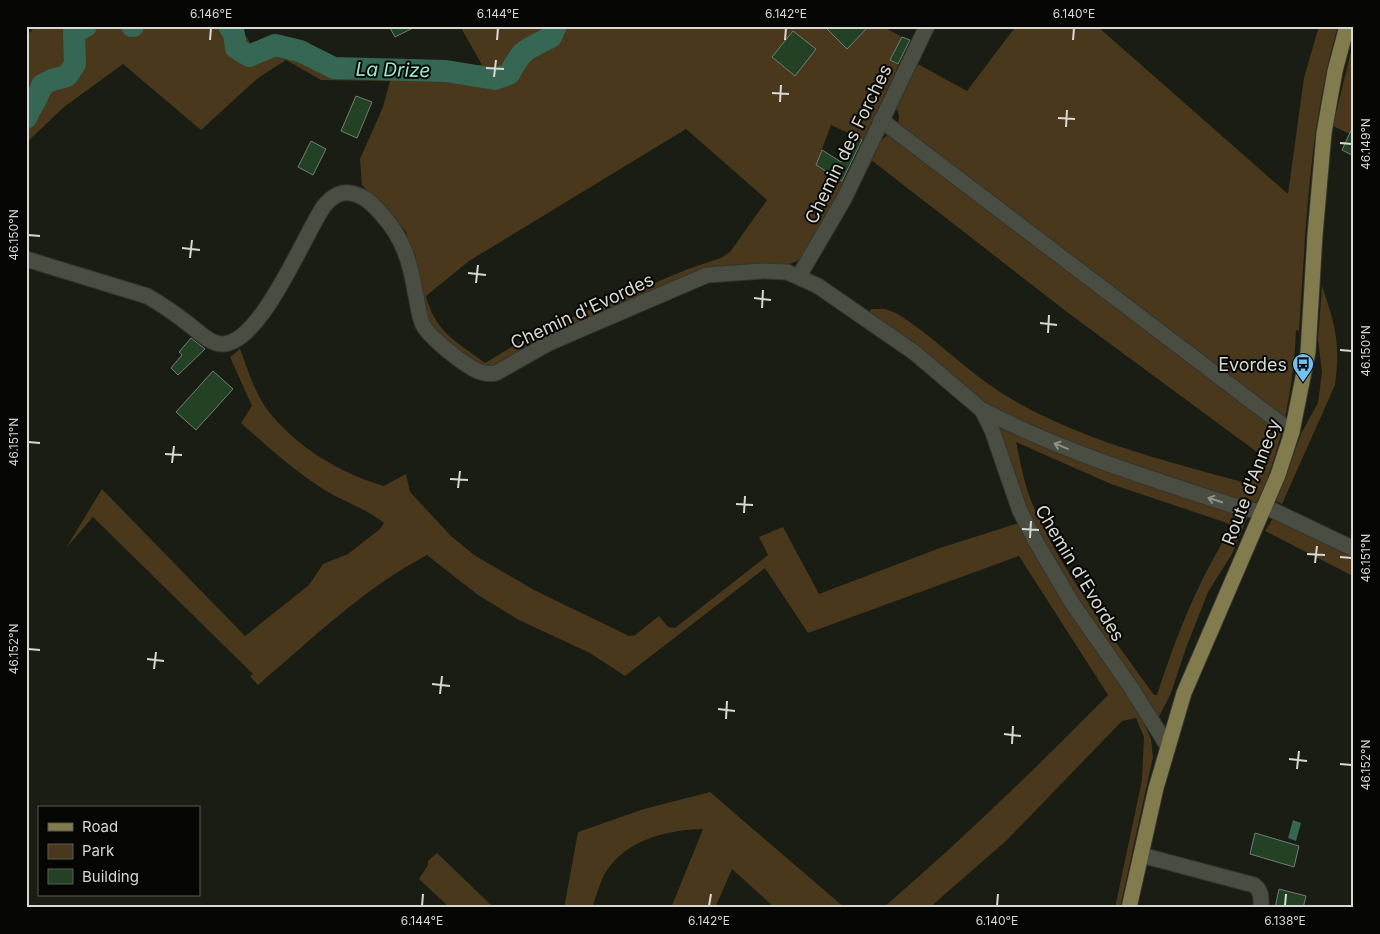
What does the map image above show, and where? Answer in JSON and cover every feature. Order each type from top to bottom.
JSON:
[{"type":"main road","name":"Route d'Annecy","points":[[1129,908],[1167,745],[1184,693],[1263,509],[1292,432],[1308,352],[1315,235],[1324,134],[1332,87],[1347,26]]},
{"type":"street","name":"Chemin des Forches","points":[[799,276],[844,198],[927,26]]},
{"type":"street","points":[[881,120],[1292,432]]},
{"type":"street","name":"Chemin d'Evordes","points":[[26,259],[147,296],[163,305],[208,340],[221,344],[229,343],[247,330],[274,297],[324,206],[331,198],[341,193],[354,194],[367,200],[393,227],[400,238],[409,262],[419,312],[429,334],[470,367],[489,374],[502,370],[549,343],[707,275],[763,271],[787,272],[799,276],[864,316],[908,348],[982,410],[1045,440],[1102,463],[1238,507],[1263,509],[1354,548]]},
{"type":"street","name":"Chemin d'Evordes","points":[[982,410],[992,430],[1020,511],[1035,540],[1072,603],[1130,686],[1167,745]]},
{"type":"street","points":[[1141,855],[1254,884],[1259,888],[1261,908]]},
{"type":"green space","points":[[36,26],[239,26],[251,44],[286,38],[308,42],[310,48],[327,61],[342,65],[384,68],[482,65],[460,26],[824,26],[847,49],[869,26],[882,26],[902,37],[890,60],[899,65],[863,140],[831,125],[816,165],[845,182],[832,210],[802,259],[787,265],[710,268],[498,367],[476,367],[428,326],[406,232],[395,218],[362,185],[360,159],[383,107],[390,81],[321,80],[286,60],[258,78],[201,130],[123,64],[64,107],[26,143],[26,36]],"holes":[[[686,129],[767,200],[730,252],[721,258],[688,269],[568,319],[525,339],[485,363],[448,335],[435,319],[426,296],[469,261]]]},
{"type":"green space","points":[[1016,26],[1097,26],[1288,194],[1304,78],[1319,26],[1338,26],[1328,63],[1315,139],[1310,177],[1299,331],[1296,330],[1288,405],[1274,459],[1263,491],[1255,504],[1250,505],[1125,468],[1003,417],[869,313],[871,309],[885,309],[896,313],[923,332],[989,385],[1032,410],[1061,424],[1123,448],[1250,484],[1261,455],[1067,312],[870,159],[881,140],[897,125],[899,115],[896,108],[916,63],[967,91]]},
{"type":"green space","points":[[1354,39],[1354,136],[1333,126]]},
{"type":"green space","points":[[1322,286],[1336,334],[1337,371],[1335,385],[1282,504],[1276,501],[1302,432],[1318,403],[1322,372],[1318,340]]},
{"type":"green space","points":[[240,349],[252,382],[264,405],[280,425],[306,448],[336,467],[384,486],[406,474],[410,492],[451,536],[474,555],[534,590],[629,636],[635,635],[659,616],[668,627],[675,628],[768,555],[759,537],[783,527],[819,594],[940,548],[1019,523],[1056,590],[1139,713],[1151,739],[1153,757],[1120,908],[1115,908],[1142,780],[1144,737],[1136,718],[1122,721],[1006,841],[929,908],[883,908],[998,804],[1108,695],[1019,556],[808,633],[765,568],[625,676],[590,653],[519,620],[478,595],[427,555],[404,568],[360,599],[258,685],[250,676],[253,674],[93,517],[66,548],[102,489],[245,636],[309,585],[323,564],[348,554],[380,529],[384,523],[370,513],[331,494],[312,482],[280,458],[241,423],[252,406],[230,357]]},
{"type":"green space","points":[[995,420],[1248,516],[1232,554],[1208,592],[1171,693],[1159,717],[1144,701],[1090,623],[1022,503]],"holes":[[[1016,442],[1111,484],[1233,525],[1220,546],[1189,608],[1157,695],[1154,695],[1106,629],[1061,560],[1032,504]]]},
{"type":"green space","points":[[1273,518],[1354,555],[1354,572],[1351,575],[1265,531]]},
{"type":"green space","points":[[710,792],[845,908],[775,908],[732,869],[715,908],[671,908],[703,829],[661,835],[634,845],[612,863],[604,875],[592,908],[564,908],[578,832],[644,809]]},
{"type":"green space","points":[[437,853],[494,908],[450,908],[419,879],[428,865],[428,861]]},
{"type":"shaded area","points":[[1293,820],[1301,823],[1296,841],[1288,838]]},
{"type":"building","points":[[389,26],[417,26],[395,37]]},
{"type":"building","points":[[824,26],[869,26],[847,49]]},
{"type":"building","points":[[793,31],[816,49],[795,76],[772,57]]},
{"type":"building","points":[[902,37],[910,40],[898,64],[890,60]]},
{"type":"building","points":[[356,96],[372,102],[357,138],[341,131]]},
{"type":"building","points":[[1354,124],[1354,156],[1342,150]]},
{"type":"building","points":[[853,136],[862,140],[842,181],[816,165],[822,150],[841,162]]},
{"type":"building","points":[[311,141],[326,149],[313,175],[298,167]]},
{"type":"building","points":[[191,338],[205,349],[178,375],[171,368],[182,355],[179,352]]},
{"type":"building","points":[[213,371],[233,389],[196,430],[176,412]]},
{"type":"building","points":[[1255,833],[1299,846],[1294,867],[1250,854]]},
{"type":"building","points":[[1279,889],[1306,896],[1303,908],[1275,908]]},
{"type":"waterway","name":"La Drize","points":[[26,118],[42,85],[67,76],[75,64],[74,33],[86,26]]},
{"type":"waterway","name":"La Drize","points":[[229,26],[234,34],[236,48],[249,56],[275,45],[300,51],[334,68],[446,71],[495,79],[509,74],[522,54],[551,37],[556,26]]},
{"type":"place","name":"Evordes","points":[[1303,383]]}]
